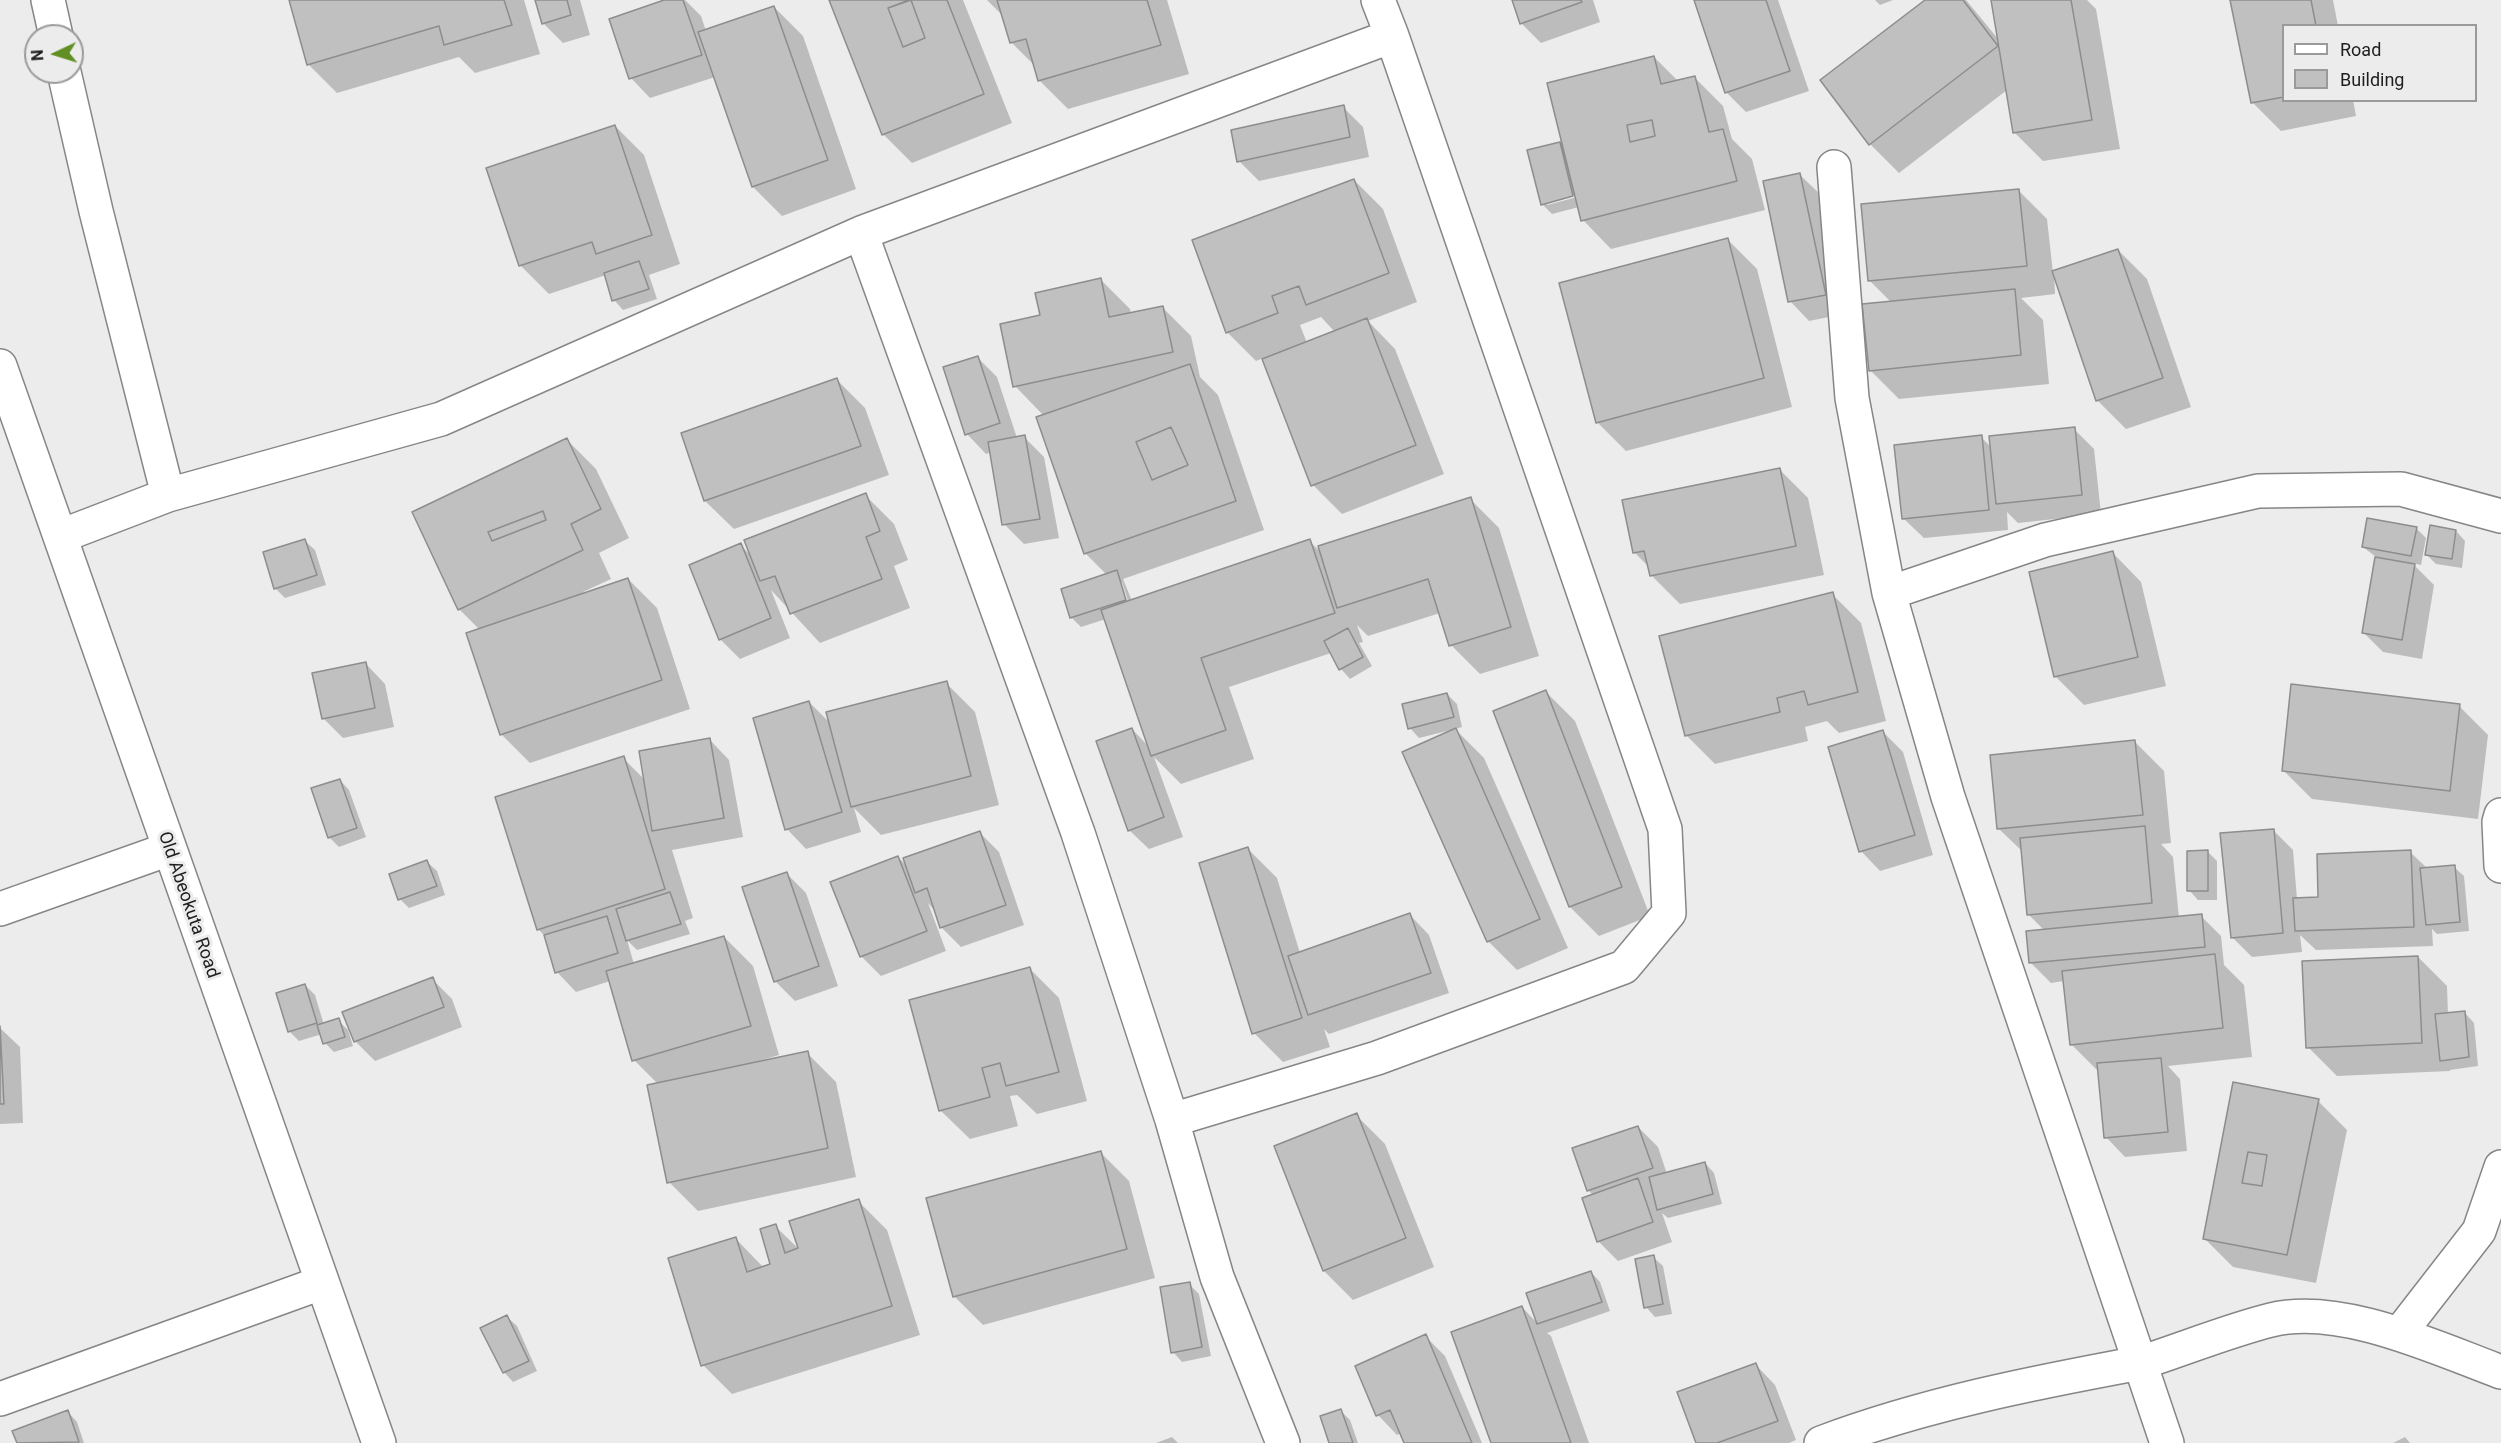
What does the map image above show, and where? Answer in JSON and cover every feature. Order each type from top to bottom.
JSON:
[{"type":"main road","points":[[48,0],[53,24]]},
{"type":"main road","points":[[1172,1120],[1377,1058],[1624,967],[1669,913],[1665,829],[1378,0]]},
{"type":"main road","points":[[61,537],[168,495],[441,419],[861,233],[1392,36]]},
{"type":"main road","points":[[67,84],[96,212],[168,495]]},
{"type":"main road","points":[[1834,167],[1852,398],[1890,593],[1948,797],[2167,1443]]},
{"type":"main road","points":[[861,233],[1078,832],[1172,1120],[1217,1277],[1283,1443]]},
{"type":"main road","name":"Old Abeokuta Road","points":[[0,366],[168,849],[379,1443]]},
{"type":"main road","points":[[1890,593],[2045,540],[2258,491],[2401,489],[2501,516]]},
{"type":"main road","points":[[2501,815],[2499,822],[2501,866]]},
{"type":"main road","points":[[0,909],[168,849]]},
{"type":"main road","points":[[2399,1334],[2479,1231],[2501,1167]]},
{"type":"main road","points":[[0,1399],[321,1283]]},
{"type":"main road","points":[[1821,1443],[1857,1429],[2004,1388],[2140,1363],[2273,1320],[2324,1316],[2399,1334],[2501,1372]]},
{"type":"building","points":[[289,0],[504,0],[512,25],[444,45],[439,26],[307,65]]},
{"type":"building","points":[[535,0],[567,0],[571,15],[542,24]]},
{"type":"building","points":[[664,0],[683,0],[702,55],[629,79],[609,19]]},
{"type":"building","points":[[829,0],[909,0],[888,8],[903,47],[925,38],[911,0],[947,0],[984,94],[882,135]]},
{"type":"building","points":[[911,0],[925,38],[903,47],[888,8]]},
{"type":"building","points":[[997,0],[1147,0],[1161,45],[1038,81],[1026,39],[1010,43]]},
{"type":"building","points":[[1512,0],[1581,0],[1582,2],[1520,24]]},
{"type":"building","points":[[1694,0],[1766,0],[1790,71],[1725,93]]},
{"type":"building","points":[[1925,0],[1963,0],[1998,46],[1869,145],[1820,80]]},
{"type":"building","points":[[1991,0],[2071,0],[2092,120],[2013,133]]},
{"type":"building","points":[[2230,0],[2311,0],[2316,24],[2282,24],[2282,97],[2251,103]]},
{"type":"building","points":[[774,6],[828,160],[752,187],[698,32]]},
{"type":"building","points":[[1654,56],[1661,84],[1695,76],[1709,132],[1723,129],[1737,181],[1581,221],[1547,83]],"holes":[[[1652,120],[1655,136],[1630,142],[1627,125]]]},
{"type":"building","points":[[1344,105],[1350,137],[1237,162],[1231,130]]},
{"type":"building","points":[[1652,120],[1655,136],[1630,142],[1627,125]]},
{"type":"building","points":[[615,125],[652,235],[596,254],[592,242],[519,266],[486,168]]},
{"type":"building","points":[[1560,142],[1573,196],[1541,205],[1527,150]]},
{"type":"building","points":[[1800,173],[1826,295],[1788,302],[1763,181]]},
{"type":"building","points":[[1354,179],[1389,273],[1306,305],[1299,286],[1272,296],[1278,313],[1226,333],[1192,240]]},
{"type":"building","points":[[2019,189],[2027,266],[1868,281],[1861,204]]},
{"type":"building","points":[[1728,238],[1764,378],[1596,423],[1559,283]]},
{"type":"building","points":[[2118,249],[2163,378],[2096,401],[2052,271]]},
{"type":"building","points":[[639,261],[649,289],[612,301],[604,273]]},
{"type":"building","points":[[1101,278],[1109,317],[1163,306],[1173,352],[1013,387],[1000,324],[1040,315],[1035,293]]},
{"type":"building","points":[[2015,289],[2021,355],[1869,371],[1862,304]]},
{"type":"building","points":[[1367,318],[1416,445],[1311,486],[1262,359]]},
{"type":"building","points":[[978,356],[1000,423],[965,435],[943,367]]},
{"type":"building","points":[[1190,364],[1236,501],[1084,554],[1036,417]],"holes":[[[1171,427],[1188,465],[1152,480],[1136,442]]]},
{"type":"building","points":[[837,378],[861,446],[704,501],[681,433]]},
{"type":"building","points":[[1171,427],[1188,465],[1152,480],[1136,442]]},
{"type":"building","points":[[2075,427],[2082,495],[1996,504],[1989,436]]},
{"type":"building","points":[[1025,435],[1040,519],[1002,525],[988,442]]},
{"type":"building","points":[[1982,435],[1989,510],[1902,519],[1894,445]]},
{"type":"building","points":[[567,438],[601,509],[571,524],[583,550],[458,610],[412,512]],"holes":[[[543,511],[546,520],[492,541],[488,532]]]},
{"type":"building","points":[[1780,468],[1796,546],[1650,576],[1644,551],[1633,553],[1622,500]]},
{"type":"building","points":[[866,493],[880,531],[866,537],[882,579],[790,614],[775,576],[760,581],[744,540]]},
{"type":"building","points":[[1471,497],[1511,627],[1449,646],[1428,579],[1337,608],[1318,546]]},
{"type":"building","points":[[543,511],[546,520],[492,541],[488,532]]},
{"type":"building","points":[[2367,518],[2417,527],[2411,556],[2362,547]]},
{"type":"building","points":[[2430,525],[2456,530],[2452,559],[2425,555]]},
{"type":"building","points":[[305,539],[317,575],[274,589],[263,552]]},
{"type":"building","points":[[1310,539],[1335,613],[1201,658],[1226,730],[1151,756],[1101,610]]},
{"type":"building","points":[[741,543],[771,618],[719,640],[689,565]]},
{"type":"building","points":[[2113,551],[2138,657],[2054,677],[2029,572]]},
{"type":"building","points":[[2375,557],[2415,564],[2402,640],[2362,633]]},
{"type":"building","points":[[1117,570],[1126,600],[1070,618],[1061,589]]},
{"type":"building","points":[[628,578],[662,680],[500,735],[466,633]]},
{"type":"building","points":[[1833,592],[1858,692],[1808,705],[1804,691],[1777,698],[1780,712],[1685,736],[1659,636]]},
{"type":"building","points":[[1348,628],[1363,657],[1339,670],[1324,641]]},
{"type":"building","points":[[366,662],[375,708],[322,719],[312,673]]},
{"type":"building","points":[[947,681],[971,776],[851,807],[826,712]]},
{"type":"building","points":[[2291,684],[2460,704],[2450,791],[2282,771]]},
{"type":"building","points":[[1546,690],[1622,887],[1569,907],[1493,711]]},
{"type":"building","points":[[1447,693],[1454,717],[1408,729],[1402,704]]},
{"type":"building","points":[[809,701],[842,812],[785,830],[753,718]]},
{"type":"building","points":[[1132,728],[1164,817],[1128,831],[1096,741]]},
{"type":"building","points":[[1456,728],[1540,919],[1487,942],[1402,752]]},
{"type":"building","points":[[1883,730],[1915,835],[1859,852],[1828,747]]},
{"type":"building","points":[[710,738],[724,818],[652,831],[639,751]]},
{"type":"building","points":[[2135,740],[2143,815],[1997,829],[1990,755]]},
{"type":"building","points":[[624,756],[665,889],[537,930],[495,797]]},
{"type":"building","points":[[340,779],[357,828],[328,838],[311,788]]},
{"type":"building","points":[[2145,826],[2152,903],[2027,915],[2020,838]]},
{"type":"building","points":[[2274,829],[2283,933],[2231,938],[2220,833]]},
{"type":"building","points":[[980,831],[1006,905],[940,928],[927,888],[915,893],[903,858]]},
{"type":"building","points":[[1248,847],[1302,1018],[1252,1034],[1199,863]]},
{"type":"building","points":[[2208,850],[2208,891],[2187,891],[2187,851]]},
{"type":"building","points":[[2411,850],[2414,927],[2295,931],[2293,898],[2318,897],[2317,854]]},
{"type":"building","points":[[898,856],[927,931],[860,957],[830,882]]},
{"type":"building","points":[[427,860],[437,886],[398,900],[389,874]]},
{"type":"building","points":[[2455,865],[2460,922],[2426,925],[2420,868]]},
{"type":"building","points":[[787,872],[819,966],[774,982],[742,887]]},
{"type":"building","points":[[670,892],[681,924],[626,941],[616,909]]},
{"type":"building","points":[[1410,913],[1431,973],[1308,1015],[1288,956]]},
{"type":"building","points":[[2202,914],[2205,947],[2029,963],[2026,931]]},
{"type":"building","points":[[607,916],[618,953],[555,973],[544,935]]},
{"type":"building","points":[[724,936],[751,1026],[632,1061],[606,971]]},
{"type":"building","points":[[2215,954],[2223,1028],[2070,1045],[2062,971]]},
{"type":"building","points":[[2418,956],[2422,1043],[2306,1048],[2302,961]]},
{"type":"building","points":[[1030,967],[1059,1072],[1006,1086],[1000,1063],[982,1068],[990,1097],[939,1111],[909,1000]]},
{"type":"building","points":[[433,977],[444,1007],[354,1042],[342,1012]]},
{"type":"building","points":[[305,984],[317,1023],[288,1032],[276,993]]},
{"type":"building","points":[[2465,1011],[2469,1057],[2440,1061],[2435,1014]]},
{"type":"building","points":[[339,1018],[345,1037],[323,1044],[317,1025]]},
{"type":"building","points":[[0,1026],[4,1104],[0,1104]]},
{"type":"building","points":[[808,1051],[828,1148],[667,1183],[647,1085]]},
{"type":"building","points":[[2161,1058],[2168,1132],[2104,1138],[2097,1063]]},
{"type":"building","points":[[2233,1082],[2319,1099],[2287,1255],[2203,1239]],"holes":[[[2248,1152],[2267,1155],[2262,1186],[2242,1183]]]},
{"type":"building","points":[[1357,1113],[1406,1238],[1323,1271],[1274,1146]]},
{"type":"building","points":[[1638,1126],[1653,1168],[1587,1191],[1572,1148]]},
{"type":"building","points":[[1101,1151],[1127,1249],[953,1297],[926,1198]]},
{"type":"building","points":[[2248,1152],[2267,1155],[2262,1186],[2242,1183]]},
{"type":"building","points":[[1705,1162],[1713,1194],[1657,1210],[1649,1177]]},
{"type":"building","points":[[1638,1178],[1653,1222],[1597,1242],[1582,1198]]},
{"type":"building","points":[[859,1199],[892,1306],[701,1366],[668,1258],[736,1237],[747,1272],[770,1264],[760,1229],[776,1224],[785,1253],[798,1248],[789,1221]]},
{"type":"building","points":[[1654,1255],[1663,1304],[1644,1308],[1635,1259]]},
{"type":"building","points":[[1591,1271],[1602,1302],[1537,1324],[1526,1293]]},
{"type":"building","points":[[1190,1282],[1202,1347],[1171,1353],[1160,1287]]},
{"type":"building","points":[[1522,1306],[1571,1443],[1491,1443],[1451,1332]]},
{"type":"building","points":[[507,1315],[529,1361],[503,1373],[480,1328]]},
{"type":"building","points":[[1426,1334],[1472,1443],[1404,1443],[1390,1410],[1376,1416],[1355,1366]]},
{"type":"building","points":[[1756,1363],[1778,1421],[1717,1443],[1696,1443],[1677,1392]]},
{"type":"building","points":[[1341,1409],[1353,1443],[1329,1443],[1320,1416]]},
{"type":"building","points":[[68,1410],[79,1442],[17,1443],[12,1431]]}]
